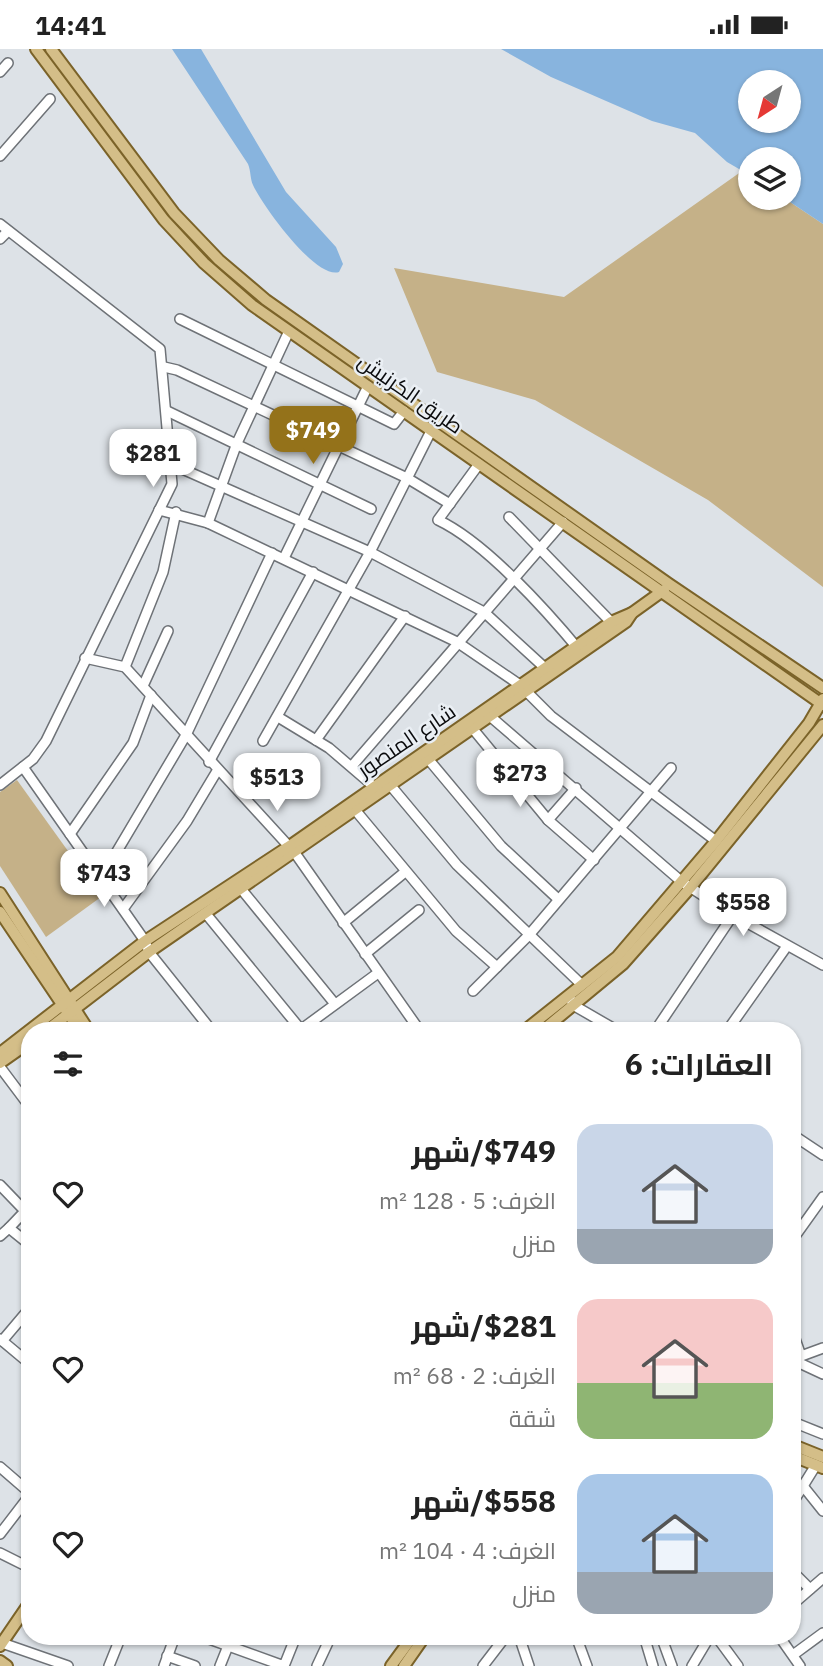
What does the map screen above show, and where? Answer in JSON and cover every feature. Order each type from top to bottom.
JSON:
[{"type":"main road","name":"طريق الكرنيش","points":[[36,49],[164,220],[204,263],[252,305],[563,522],[666,588]]},
{"type":"main road","name":"طريق الكرنيش","points":[[51,49],[174,213],[219,261],[266,300],[822,702]]},
{"type":"main road","name":"شارع المنصور","points":[[48,1022],[147,947],[523,689],[611,622],[632,613],[666,588]]},
{"type":"main road","name":"شارع المنصور","points":[[147,947],[207,915],[292,850],[356,811],[377,790],[391,786],[491,717],[545,668],[626,622],[632,613]]},
{"type":"main road","name":"طريق الكرنيش","points":[[710,619],[823,688]]},
{"type":"main road","points":[[550,1022],[582,985],[617,957],[686,885],[716,841],[809,723],[822,702]]},
{"type":"main road","points":[[538,1022],[623,964],[686,885],[823,725]]},
{"type":"main road","points":[[0,893],[76,1022]]},
{"type":"main road","points":[[0,912],[81,1022]]},
{"type":"main road","name":"شارع المنصور","points":[[55,1022],[69,1008]]},
{"type":"main road","name":"شارع المنصور","points":[[0,1053],[21,1039]]},
{"type":"main road","points":[[0,1065],[21,1049]]},
{"type":"main road","points":[[801,1450],[821,1463]]},
{"type":"main road","points":[[801,1460],[821,1463]]},
{"type":"main road","points":[[1,1645],[21,1615]]},
{"type":"main road","points":[[391,1666],[406,1645]]},
{"type":"main road","points":[[406,1665],[419,1645]]},
{"type":"main road","points":[[0,1661],[7,1666]]},
{"type":"street","points":[[0,72],[8,63]]},
{"type":"street","points":[[0,156],[50,99]]},
{"type":"street","points":[[0,224],[160,349],[164,367],[172,484],[46,741],[23,767],[0,785]]},
{"type":"street","points":[[0,239],[8,231]]},
{"type":"street","points":[[180,319],[394,424],[404,411]]},
{"type":"street","points":[[208,523],[253,405],[289,331]]},
{"type":"street","points":[[164,367],[177,370],[339,445],[407,478],[450,504]]},
{"type":"street","points":[[284,558],[368,386]]},
{"type":"street","points":[[167,411],[371,509]]},
{"type":"street","points":[[263,741],[370,552],[431,431]]},
{"type":"street","points":[[171,464],[370,552],[484,612],[545,668]]},
{"type":"street","points":[[479,464],[438,520],[459,530],[513,579],[579,649]]},
{"type":"street","points":[[159,510],[176,512],[208,523],[457,642],[523,689],[551,716],[716,841]]},
{"type":"street","points":[[125,667],[163,572],[176,512]]},
{"type":"street","points":[[509,517],[611,622]]},
{"type":"street","points":[[352,766],[563,522]]},
{"type":"street","points":[[100,880],[186,735],[272,552]]},
{"type":"street","points":[[209,762],[313,572]]},
{"type":"street","points":[[316,740],[405,615]]},
{"type":"street","points":[[143,686],[167,631]]},
{"type":"street","points":[[85,658],[125,667],[217,771],[292,850],[413,1022]]},
{"type":"street","points":[[70,834],[133,743],[151,695]]},
{"type":"street","points":[[278,717],[352,766],[377,790]]},
{"type":"street","points":[[491,717],[622,827],[686,885],[733,915],[823,965]]},
{"type":"street","points":[[473,729],[548,820],[594,860]]},
{"type":"street","points":[[429,760],[501,846],[558,899]]},
{"type":"street","points":[[23,767],[147,947],[205,1022]]},
{"type":"street","points":[[473,991],[529,935],[671,768]]},
{"type":"street","points":[[123,909],[187,821],[217,771]]},
{"type":"street","points":[[391,786],[457,865],[582,985]]},
{"type":"street","points":[[548,820],[576,788]]},
{"type":"street","points":[[356,811],[456,931],[497,967]]},
{"type":"street","points":[[343,923],[405,872]]},
{"type":"street","points":[[242,890],[335,1004]]},
{"type":"street","points":[[365,954],[419,910]]},
{"type":"street","points":[[207,915],[294,1022]]},
{"type":"street","points":[[661,1022],[733,915]]},
{"type":"street","points":[[732,1022],[787,946]]},
{"type":"street","points":[[311,1022],[378,973]]},
{"type":"street","points":[[571,1000],[604,1022]]},
{"type":"street","points":[[0,1065],[21,1094]]},
{"type":"street","points":[[801,1140],[823,1155]]},
{"type":"street","points":[[0,1185],[21,1204]]},
{"type":"street","points":[[801,1228],[823,1197]]},
{"type":"street","points":[[0,1236],[21,1215]]},
{"type":"street","points":[[9,1228],[21,1238]]},
{"type":"street","points":[[21,1318],[1,1340],[21,1357]]},
{"type":"street","points":[[801,1356],[823,1348]]},
{"type":"street","points":[[801,1361],[823,1374]]},
{"type":"street","points":[[801,1425],[823,1434]]},
{"type":"street","points":[[801,1489],[821,1463]]},
{"type":"street","points":[[0,1467],[21,1486]]},
{"type":"street","points":[[803,1486],[823,1511]]},
{"type":"street","points":[[0,1534],[21,1506]]},
{"type":"street","points":[[0,1553],[21,1564]]},
{"type":"street","points":[[801,1597],[823,1578]]},
{"type":"street","points":[[801,1580],[810,1589]]},
{"type":"street","points":[[793,1655],[823,1633]]},
{"type":"street","points":[[1,1645],[68,1666]]},
{"type":"street","points":[[109,1666],[117,1645]]},
{"type":"street","points":[[220,1666],[228,1646],[284,1666],[292,1645]]},
{"type":"street","points":[[317,1666],[327,1645]]},
{"type":"street","points":[[483,1666],[499,1645]]},
{"type":"street","points":[[520,1666],[528,1662],[522,1645]]},
{"type":"street","points":[[579,1645],[587,1666]]},
{"type":"street","points":[[647,1645],[653,1666]]},
{"type":"street","points":[[665,1645],[672,1666]]},
{"type":"street","points":[[692,1666],[705,1645]]},
{"type":"street","points":[[723,1645],[738,1666]]},
{"type":"street","points":[[786,1645],[800,1666]]},
{"type":"street","points":[[166,1661],[195,1666]]},
{"type":"shaded area","points":[[738,174],[738,210],[801,209],[823,224],[823,587],[708,500],[535,400],[437,372],[394,268],[564,297]]},
{"type":"shaded area","points":[[17,780],[101,897],[46,937],[0,866],[0,792]]},
{"type":"water","points":[[172,49],[201,49],[286,192],[336,247],[343,264],[339,272],[317,265],[278,223],[253,185],[248,164]]},
{"type":"water","points":[[501,49],[823,49],[823,224],[801,209],[801,147],[738,147],[738,168],[695,133],[652,121],[551,77]]}]
